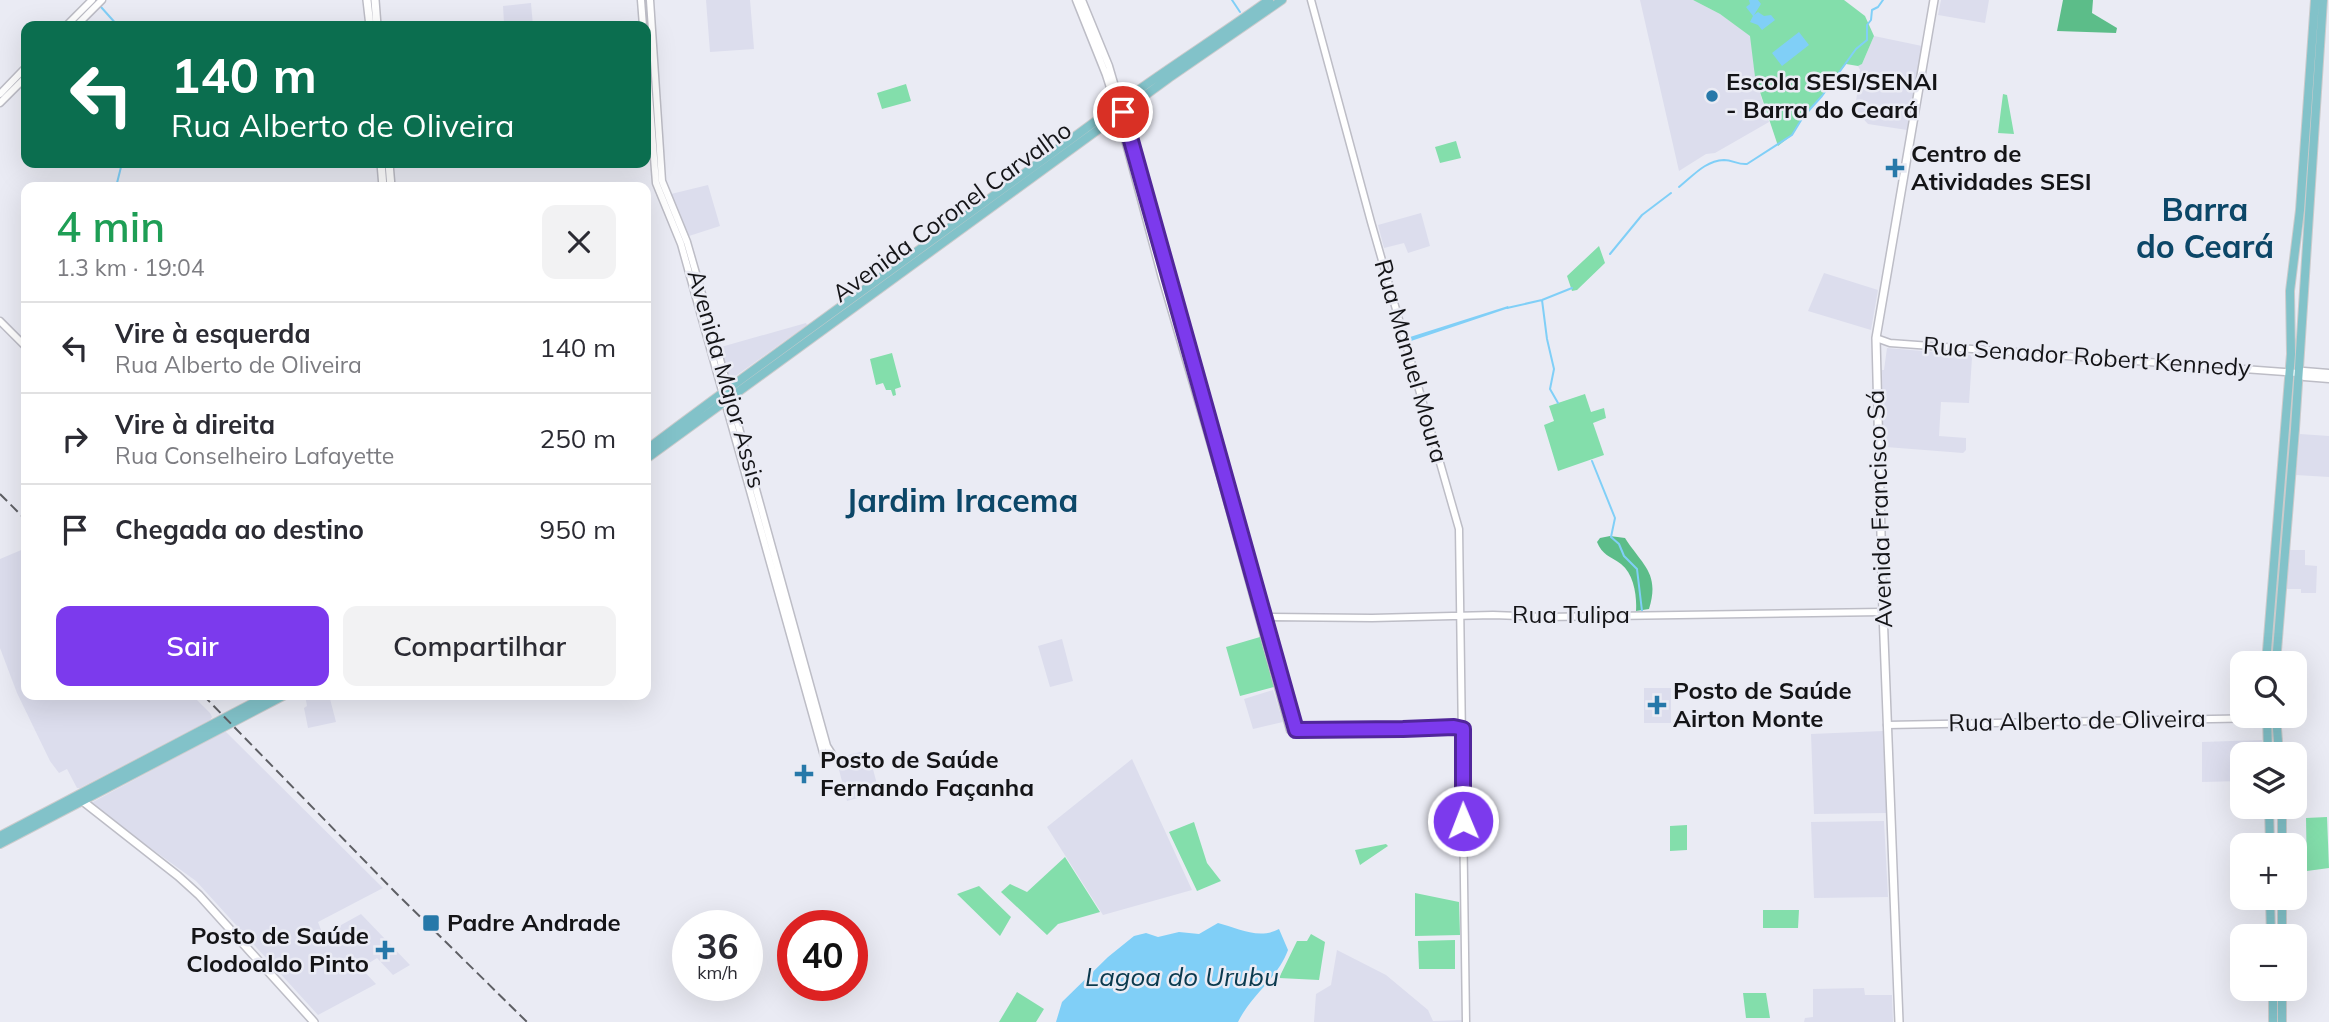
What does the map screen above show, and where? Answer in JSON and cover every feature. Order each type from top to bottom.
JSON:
[{"type":"main road","points":[[368,0],[370,21]]},
{"type":"main road","points":[[375,0],[377,21]]},
{"type":"main road","name":"Avenida Coronel Carvalho","points":[[1258,13],[1269,0]]},
{"type":"main road","name":"Avenida Coronel Carvalho","points":[[651,455],[1065,146],[1258,13],[1282,0]]},
{"type":"main road","name":"Avenida Francisco Sá","points":[[1899,1022],[1883,612],[1876,338],[1934,0]]},
{"type":"main road","points":[[2277,651],[2294,373],[2290,298],[2300,210],[2315,0]]},
{"type":"main road","points":[[2267,651],[2302,299],[2323,0]]},
{"type":"main road","points":[[2292,273],[2297,281],[2304,275]]},
{"type":"main road","points":[[2290,298],[2296,293],[2302,299]]},
{"type":"main road","name":"Avenida Coronel Carvalho","points":[[651,447],[728,395]]},
{"type":"main road","points":[[236,717],[261,700]]},
{"type":"main road","points":[[0,844],[79,799],[274,700]]},
{"type":"main road","points":[[0,836],[79,799]]},
{"type":"main road","points":[[79,799],[200,895],[314,1022]]},
{"type":"main road","points":[[2273,1001],[2273,1022]]},
{"type":"main road","points":[[2282,1001],[2282,1022]]},
{"type":"street","points":[[71,21],[92,0]]},
{"type":"street","points":[[81,21],[102,0]]},
{"type":"street","points":[[1076,0],[1119,109]]},
{"type":"street","points":[[1082,0],[1109,66],[1162,278],[1293,730],[1463,729]]},
{"type":"street","name":"Rua Manuel Moura","points":[[1311,0],[1374,233],[1459,529],[1466,1022]]},
{"type":"street","points":[[643,21],[641,2],[650,1]]},
{"type":"street","name":"Avenida Major Assis","points":[[650,1],[662,181],[687,242],[828,755]]},
{"type":"street","points":[[0,103],[21,75]]},
{"type":"street","points":[[0,94],[21,80]]},
{"type":"street","name":"Avenida Major Assis","points":[[651,120],[656,183],[681,244],[728,395]]},
{"type":"street","points":[[0,321],[21,343]]},
{"type":"street","name":"Rua Senador Robert Kennedy","points":[[1876,338],[1890,343],[2294,373],[2304,377],[2329,376]]},
{"type":"street","name":"Rua Tulipa","points":[[1262,617],[1545,617],[1883,612]]},
{"type":"street","name":"Rua Alberto de Oliveira","points":[[1887,725],[2230,718]]},
{"type":"shaded area","points":[[706,0],[750,0],[754,49],[710,52]]},
{"type":"shaded area","name":"Escola SESI/SENAI - Barra do Ceará","points":[[1640,0],[1693,0],[1720,14],[1751,36],[1755,77],[1769,122],[1679,171]]},
{"type":"shaded area","points":[[1941,0],[1989,0],[1985,23],[1938,15]]},
{"type":"shaded area","points":[[531,3],[533,21],[504,21],[503,6]]},
{"type":"shaded area","points":[[1874,36],[1922,46],[1907,130],[1868,124],[1855,110],[1860,70],[1858,66],[1862,64]]},
{"type":"shaded area","points":[[708,185],[720,226],[689,236],[671,194]]},
{"type":"shaded area","points":[[1421,213],[1430,246],[1408,253],[1404,243],[1384,248],[1378,225]]},
{"type":"shaded area","points":[[1824,273],[1878,290],[1871,330],[1808,311]]},
{"type":"shaded area","points":[[806,323],[807,325],[730,380],[721,347]]},
{"type":"shaded area","points":[[1887,348],[1970,355],[1969,403],[1941,402],[1939,436],[1966,438],[1966,450],[1963,453],[1886,447],[1883,444],[1882,370]]},
{"type":"shaded area","points":[[2300,434],[2329,436],[2329,477],[2296,475]]},
{"type":"shaded area","points":[[21,550],[21,700],[197,700],[210,713],[210,720],[77,788],[67,769],[59,773],[50,761],[17,693],[0,648],[0,559]]},
{"type":"shaded area","points":[[2289,550],[2305,550],[2305,565],[2317,566],[2316,593],[2286,589]]},
{"type":"shaded area","points":[[1062,639],[1073,681],[1050,687],[1038,646]]},
{"type":"shaded area","name":"Posto de Saúde Airton Monte","points":[[1644,688],[1671,688],[1671,723],[1644,723]]},
{"type":"shaded area","points":[[1273,690],[1283,722],[1253,729],[1244,699]]},
{"type":"shaded area","points":[[306,700],[330,700],[336,722],[308,728],[304,708],[307,706]]},
{"type":"shaded area","points":[[225,731],[383,888],[318,922],[323,935],[361,914],[410,965],[393,975],[377,958],[361,968],[376,984],[318,1015],[196,881],[91,805]]},
{"type":"shaded area","points":[[1883,731],[1887,813],[1814,814],[1811,734]]},
{"type":"shaded area","points":[[2262,740],[2230,742],[2230,781],[2202,782],[2202,742]]},
{"type":"shaded area","points":[[868,750],[879,792],[847,801],[836,758]]},
{"type":"shaded area","points":[[1132,759],[1192,890],[1103,915],[1047,827]]},
{"type":"shaded area","points":[[1884,821],[1888,897],[1814,898],[1811,822]]},
{"type":"shaded area","points":[[1337,950],[1386,975],[1428,1010],[1433,1021],[1462,1022],[1314,1022],[1316,994],[1331,985]]},
{"type":"shaded area","points":[[1864,988],[1865,995],[1892,995],[1893,1022],[1804,1022],[1805,1018],[1813,1017],[1813,989]]},
{"type":"green space","points":[[1693,0],[1844,0],[1865,16],[1874,36],[1862,64],[1846,64],[1803,117],[1792,135],[1778,146],[1755,77],[1750,36],[1720,14]]},
{"type":"green space","points":[[2063,0],[2093,0],[2092,13],[2117,28],[2116,33],[2057,31]]},
{"type":"green space","points":[[906,84],[911,101],[882,109],[877,93]]},
{"type":"green space","points":[[2003,94],[2007,95],[2014,134],[1998,133]]},
{"type":"green space","points":[[1456,141],[1461,158],[1440,163],[1435,147]]},
{"type":"green space","points":[[1599,246],[1605,263],[1577,290],[1572,291],[1567,276]]},
{"type":"green space","points":[[892,353],[901,387],[895,389],[896,395],[893,396],[883,383],[876,385],[870,359]]},
{"type":"green space","points":[[1585,394],[1591,412],[1604,408],[1606,418],[1593,423],[1604,455],[1558,471],[1544,425],[1554,421],[1549,406]]},
{"type":"green space","points":[[1600,538],[1625,538],[1648,570],[1652,587],[1649,609],[1636,611],[1635,592],[1629,573],[1601,550],[1597,542]]},
{"type":"green space","points":[[1260,637],[1274,687],[1240,696],[1226,647]]},
{"type":"green space","points":[[2327,817],[2329,868],[2307,871],[2307,818]]},
{"type":"green space","points":[[1194,822],[1207,863],[1221,881],[1197,891],[1169,832]]},
{"type":"green space","points":[[1687,825],[1687,850],[1670,851],[1670,826]]},
{"type":"green space","points":[[1386,844],[1388,846],[1360,865],[1355,850]]},
{"type":"green space","points":[[1065,857],[1100,912],[1058,924],[1047,935],[1001,892],[1010,884],[1027,892]]},
{"type":"green space","points":[[979,886],[1011,917],[1000,936],[957,894]]},
{"type":"green space","points":[[1415,893],[1459,902],[1460,935],[1415,936]]},
{"type":"green space","points":[[1763,910],[1799,910],[1798,928],[1763,928]]},
{"type":"green space","points":[[1311,934],[1325,942],[1319,980],[1279,978],[1297,941],[1307,941]]},
{"type":"green space","points":[[1455,940],[1455,969],[1419,969],[1418,941]]},
{"type":"green space","points":[[1017,992],[1044,1009],[1036,1022],[999,1022]]},
{"type":"green space","points":[[1743,993],[1766,993],[1770,1018],[1746,1018]]},
{"type":"water","points":[[1749,0],[1758,0],[1761,4],[1754,15],[1758,12],[1764,16],[1771,15],[1775,20],[1762,30],[1750,22],[1753,16],[1746,7],[1750,4]]},
{"type":"water","points":[[1799,32],[1809,45],[1782,66],[1772,53]]},
{"type":"water","points":[[1508,306],[1509,308],[1411,341],[1410,337]]},
{"type":"water","name":"Lagoa do Urubu","points":[[1218,923],[1256,933],[1279,929],[1288,950],[1278,969],[1238,1022],[1056,1022],[1062,1002],[1134,936],[1146,933],[1158,937],[1179,932],[1199,934]]},
{"type":"waterway","points":[[1232,0],[1240,12]]},
{"type":"waterway","points":[[1679,187],[1711,163],[1724,160],[1747,164],[1792,135],[1856,49],[1867,40],[1867,25],[1871,20],[1872,10],[1883,0]]},
{"type":"waterway","points":[[101,7],[114,21]]},
{"type":"waterway","points":[[117,182],[121,168]]},
{"type":"waterway","points":[[1610,254],[1642,215],[1671,193]]},
{"type":"waterway","points":[[1507,308],[1542,300],[1572,288]]},
{"type":"waterway","points":[[1542,300],[1554,369],[1550,389],[1558,403]]},
{"type":"waterway","points":[[1592,461],[1615,518],[1611,537],[1637,569],[1642,611]]},
{"type":"railway","points":[[0,494],[21,515]]},
{"type":"railway","points":[[208,700],[394,891],[527,1022]]},
{"type":"place","name":"Escola SESI/SENAI - Barra do Ceará","points":[[1712,96]]},
{"type":"place","name":"Centro de Atividades SESI","points":[[1895,168]]},
{"type":"place","name":"Posto de Saúde Airton Monte","points":[[1657,705]]},
{"type":"place","name":"Posto de Saúde Fernando Façanha","points":[[804,774]]},
{"type":"place","name":"Padre Andrade","points":[[431,923]]},
{"type":"place","name":"Posto de Saúde Clodoaldo Pinto","points":[[385,950]]},
{"type":"district","name":"Barra do Ceará","points":[[2205,228]]},
{"type":"district","name":"Jardim Iracema","points":[[962,501]]},
{"type":"route","points":[[1123,112],[1296,730],[1463,729],[1463,821]]}]
